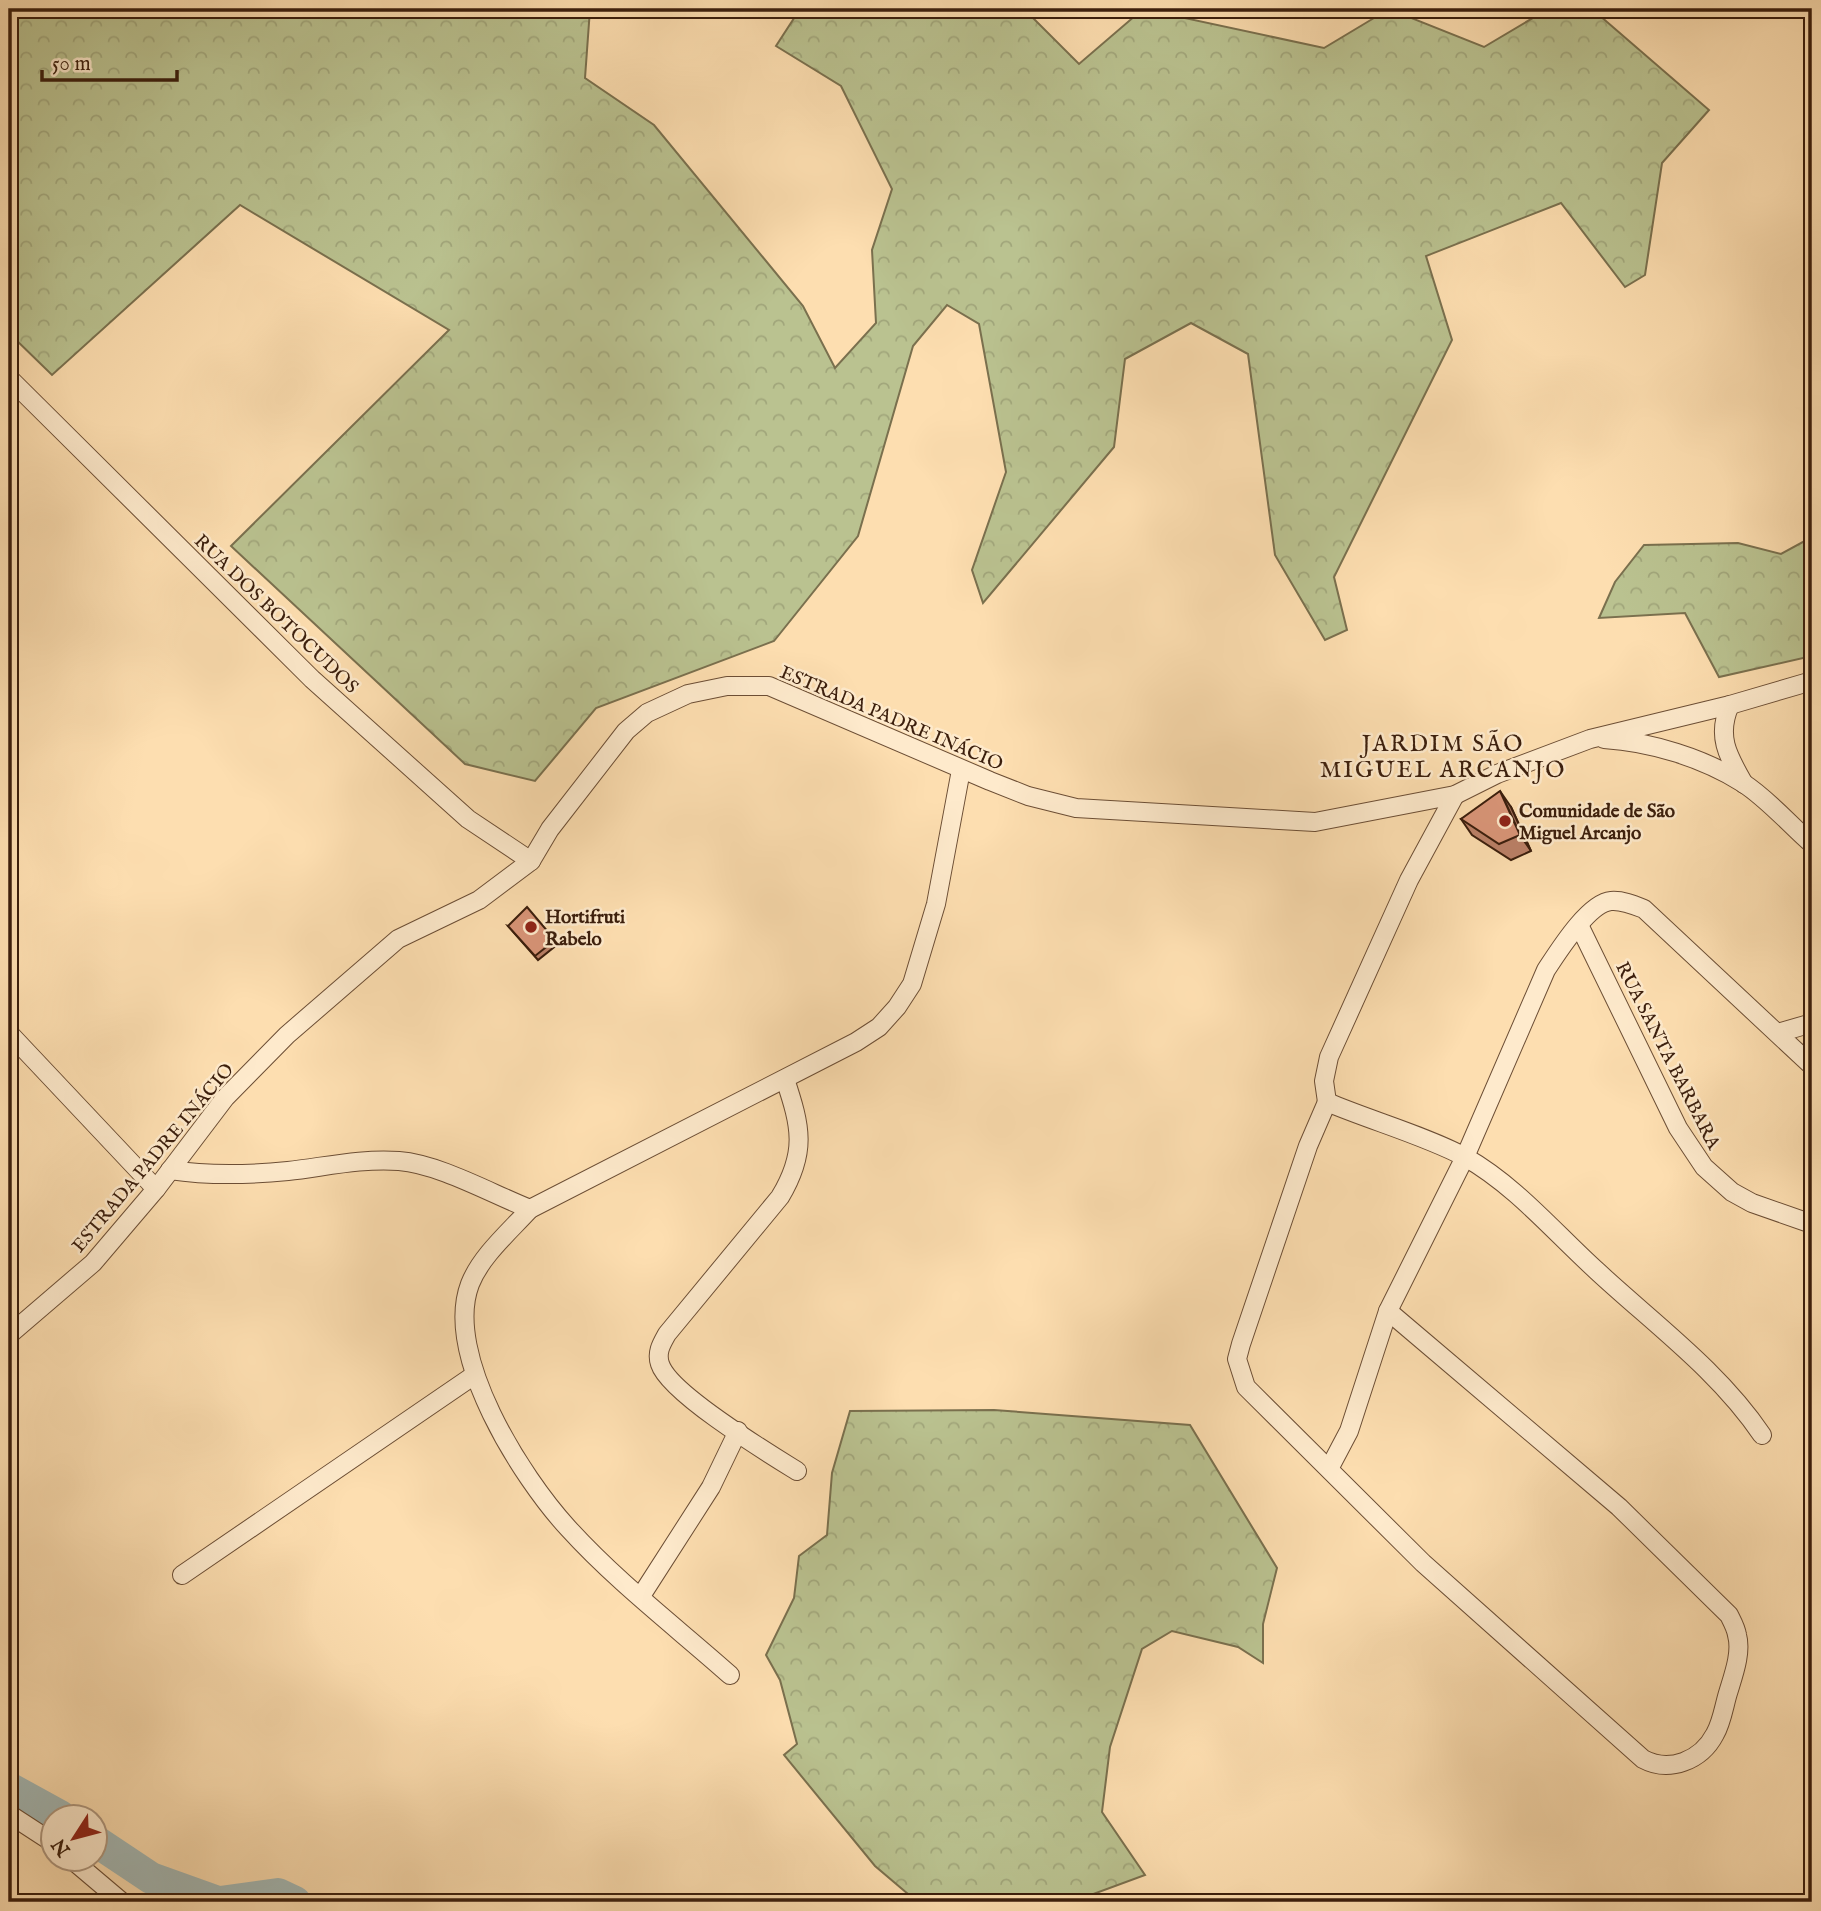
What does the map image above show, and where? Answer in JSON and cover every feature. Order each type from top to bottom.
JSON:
[{"type":"street","name":"RUA DOS BOTOCUDOS","points":[[9,378],[312,679],[468,819],[531,861]]},
{"type":"street","name":"ESTRADA PADRE INÁCIO","points":[[9,1335],[93,1263],[156,1189],[225,1097],[287,1035],[397,939],[479,900],[531,861],[550,829],[626,731],[647,712],[688,694],[714,688],[769,686],[1028,796],[1076,808],[1315,822],[1455,795],[1497,774],[1590,739],[1730,705],[1812,681]]},
{"type":"street","points":[[1730,705],[1723,721],[1725,748],[1744,783]]},
{"type":"street","points":[[1590,739],[1624,741],[1680,754],[1744,783],[1812,845]]},
{"type":"street","points":[[730,1675],[566,1527],[501,1432],[473,1376],[465,1312],[470,1285],[488,1254],[530,1209],[785,1079],[879,1027],[897,1007],[912,984],[936,904],[961,769]]},
{"type":"street","points":[[1388,1311],[1619,1507],[1729,1615],[1738,1637],[1736,1660],[1717,1732],[1707,1746],[1676,1765],[1659,1767],[1643,1759],[1382,1525],[1330,1467],[1258,1402],[1246,1387],[1237,1359],[1308,1146],[1327,1102],[1324,1082],[1329,1057],[1409,880],[1455,795]]},
{"type":"street","points":[[1330,1467],[1349,1431],[1388,1311],[1465,1157],[1546,970],[1579,925],[1598,906],[1610,901],[1644,909],[1812,1066]]},
{"type":"street","name":"RUA SANTA BARBARA","points":[[1579,925],[1678,1128],[1704,1167],[1732,1192],[1752,1203],[1812,1224]]},
{"type":"street","points":[[1778,1033],[1812,1023]]},
{"type":"street","points":[[9,1033],[156,1189]]},
{"type":"street","points":[[785,1079],[796,1114],[800,1144],[794,1174],[780,1197],[675,1324],[658,1349],[660,1364],[669,1380],[797,1471]]},
{"type":"street","points":[[1327,1102],[1465,1157],[1529,1203],[1578,1254],[1715,1378],[1744,1408],[1762,1435]]},
{"type":"street","points":[[170,1170],[206,1175],[240,1175],[376,1160],[403,1161],[530,1209]]},
{"type":"street","points":[[182,1575],[473,1376]]},
{"type":"street","points":[[641,1596],[711,1487],[738,1431]]},
{"type":"street","points":[[9,1814],[38,1833]]},
{"type":"street","points":[[87,1872],[122,1902]]},
{"type":"green space","points":[[9,9],[590,9],[585,78],[654,125],[803,306],[835,368],[876,323],[872,250],[892,189],[841,86],[776,46],[800,9],[1024,9],[1079,64],[1143,9],[1324,48],[1389,9],[1484,47],[1548,9],[1592,9],[1709,110],[1662,163],[1645,275],[1625,287],[1561,203],[1426,256],[1452,340],[1334,577],[1347,630],[1325,640],[1275,555],[1248,354],[1191,323],[1125,359],[1114,447],[983,603],[972,570],[1006,472],[979,324],[947,305],[913,346],[858,536],[774,641],[596,708],[535,781],[465,764],[231,546],[449,330],[240,205],[52,375],[9,333]]},
{"type":"green space","points":[[1812,537],[1812,656],[1719,677],[1685,613],[1599,618],[1615,582],[1644,545],[1738,543],[1781,554]]},
{"type":"green space","points":[[994,1410],[1190,1425],[1277,1568],[1263,1624],[1263,1663],[1238,1647],[1172,1631],[1142,1649],[1110,1747],[1102,1812],[1145,1875],[1088,1896],[908,1894],[875,1866],[784,1755],[797,1744],[780,1680],[766,1655],[794,1598],[799,1556],[827,1535],[832,1473],[850,1411]]},
{"type":"building","points":[[1500,791],[1520,835],[1499,844],[1461,819]]},
{"type":"building","points":[[527,907],[555,940],[535,956],[508,926]]},
{"type":"waterway","points":[[9,1788],[38,1804]]},
{"type":"waterway","points":[[108,1849],[151,1878],[218,1902]]},
{"type":"waterway","points":[[220,1902],[278,1894],[295,1902]]},
{"type":"place","name":"Comunidade de São Miguel Arcanjo","points":[[1505,821]]},
{"type":"place","name":"Hortifruti Rabelo","points":[[531,927]]},
{"type":"district","name":"JARDIM SÃO MIGUEL ARCANJO","points":[[1443,756]]}]
